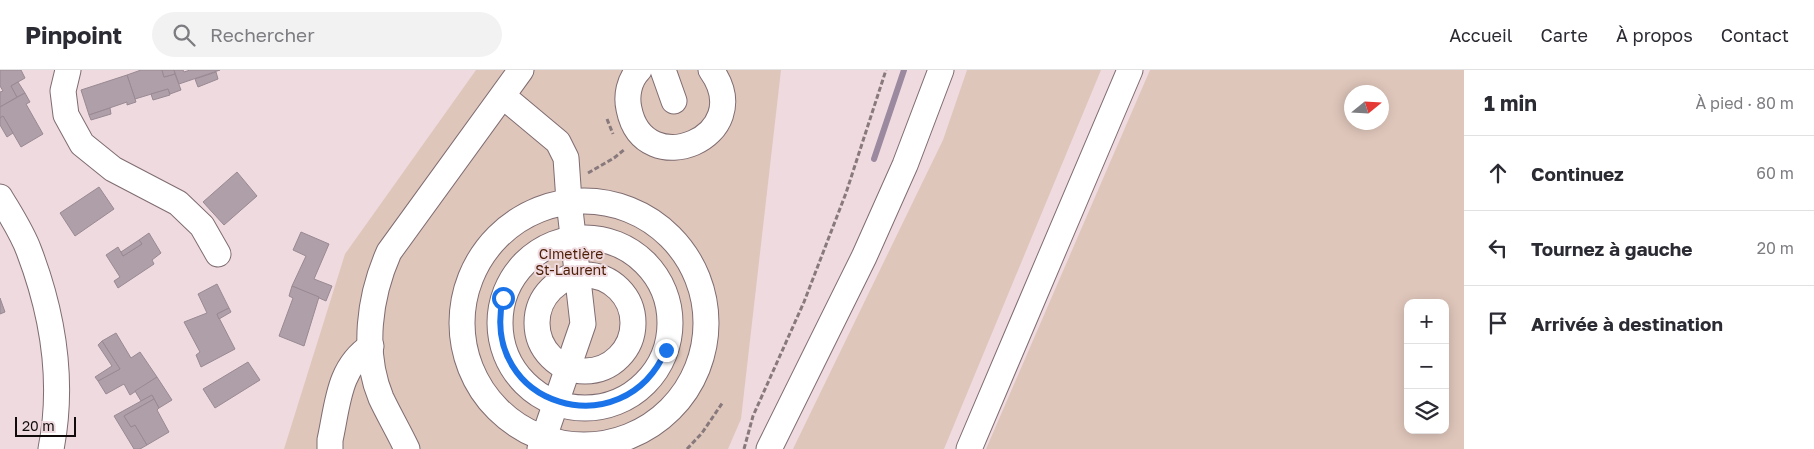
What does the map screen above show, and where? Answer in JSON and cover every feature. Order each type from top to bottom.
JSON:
[{"type":"street","points":[[68,70],[63,91],[66,115],[82,144],[113,169],[178,203],[202,226],[218,254]]},
{"type":"street","points":[[407,449],[381,397],[373,372],[371,319],[374,294],[389,252],[521,70]]},
{"type":"street","points":[[639,70],[629,87],[627,102],[630,117],[638,130],[648,140],[662,146],[677,148],[692,145],[704,138],[714,127],[721,113],[720,84],[711,70]]},
{"type":"street","points":[[663,70],[674,100]]},
{"type":"street","points":[[769,449],[864,256],[905,165],[941,70]]},
{"type":"street","points":[[969,449],[1130,70]]},
{"type":"street","points":[[502,96],[558,142],[566,158],[583,324],[541,444]]},
{"type":"street","points":[[568,191],[590,200],[631,209],[649,219],[666,232],[680,247],[692,265],[705,305],[704,347],[698,367],[689,386],[677,403],[662,418],[650,426],[625,438],[605,444],[541,444],[503,415],[487,398],[474,378],[466,356],[462,333],[462,309],[467,286],[476,265],[489,245],[505,229],[524,215],[546,206],[568,191]]},
{"type":"street","points":[[0,197],[29,250],[48,311],[57,379],[51,449]]},
{"type":"street","points":[[0,226],[19,264],[36,317],[40,348],[40,407],[35,449]]},
{"type":"street","points":[[585,237],[610,241],[621,245],[642,259],[664,289],[670,326],[666,350],[661,362],[647,382],[627,397],[592,408],[556,403],[541,396],[528,386],[514,370],[504,351],[500,330],[505,293],[518,269],[543,248],[562,240],[573,238],[585,237]]},
{"type":"street","points":[[577,275],[593,275],[609,280],[621,290],[630,304],[633,320],[632,336],[625,350],[614,362],[599,369],[583,371],[568,368],[555,361],[539,339],[536,325],[538,311],[543,298],[552,287],[564,279],[577,275]]},
{"type":"street","points":[[330,449],[330,440],[343,379],[352,362],[360,353],[371,346]]},
{"type":"path","points":[[744,449],[753,416],[804,302],[846,193],[886,70]]},
{"type":"path","points":[[568,191],[625,149]]},
{"type":"path","points":[[687,449],[708,426],[724,402]]},
{"type":"green space","name":"Cimetière St-Laurent","points":[[476,70],[781,70],[741,419],[728,449],[284,449],[345,254]]},
{"type":"green space","points":[[967,70],[1101,70],[944,449],[793,449],[943,140]]},
{"type":"green space","points":[[1150,70],[1464,70],[1464,449],[986,449]]},
{"type":"building","points":[[0,70],[21,70],[25,78],[11,86],[17,97],[0,107],[0,92],[3,91],[0,86]]},
{"type":"building","points":[[141,70],[162,70],[164,77],[175,74],[181,90],[170,94],[168,89],[135,99],[127,75]]},
{"type":"building","points":[[162,70],[174,70],[175,74],[164,77]]},
{"type":"building","points":[[174,70],[183,70],[184,72],[190,70],[220,70],[179,84]]},
{"type":"building","points":[[216,72],[218,79],[198,87],[195,79]]},
{"type":"building","points":[[127,75],[136,102],[127,105],[127,102],[89,115],[81,90]]},
{"type":"building","points":[[18,82],[25,93],[17,97],[11,86]]},
{"type":"building","points":[[168,89],[170,95],[153,100],[151,94]]},
{"type":"building","points":[[25,93],[30,102],[26,104],[43,134],[21,147],[3,116],[0,118],[0,107]]},
{"type":"building","points":[[110,108],[111,114],[91,120],[89,115]]},
{"type":"building","points":[[3,116],[13,133],[7,137],[0,125],[0,118]]},
{"type":"building","points":[[237,172],[257,196],[224,225],[203,202]]},
{"type":"building","points":[[99,187],[114,209],[75,236],[60,213]]},
{"type":"building","points":[[301,232],[329,244],[314,279],[332,286],[326,301],[292,286],[306,256],[293,250]]},
{"type":"building","points":[[149,233],[161,253],[152,260],[154,264],[118,288],[114,281],[120,277],[106,255],[118,247],[123,256],[142,244],[139,240]]},
{"type":"building","points":[[139,240],[142,244],[123,256],[121,252]]},
{"type":"building","points":[[217,284],[229,308],[217,314],[235,349],[201,367],[196,355],[200,352],[184,322],[207,313],[198,294]]},
{"type":"building","points":[[292,286],[319,297],[304,346],[279,336],[293,298],[289,296]]},
{"type":"building","points":[[0,298],[5,312],[0,314]]},
{"type":"building","points":[[229,308],[231,312],[219,319],[217,314]]},
{"type":"building","points":[[116,333],[131,358],[140,352],[157,377],[130,395],[124,384],[106,394],[98,381],[120,369],[102,341]]},
{"type":"building","points":[[102,341],[120,369],[98,381],[95,377],[112,366],[98,345]]},
{"type":"building","points":[[248,362],[260,380],[215,408],[203,389]]},
{"type":"building","points":[[157,377],[172,400],[159,408],[152,395],[141,401],[135,391]]},
{"type":"building","points":[[152,395],[154,399],[124,416],[131,427],[135,425],[147,445],[140,449],[134,449],[114,416]]},
{"type":"building","points":[[154,399],[159,408],[157,410],[169,432],[147,445],[135,425],[131,427],[124,416]]},
{"type":"waterway","points":[[874,159],[904,70]]},
{"type":"route","points":[[503,298],[500,330],[508,361],[520,379],[536,393],[556,403],[580,408],[592,408],[604,406],[627,397],[647,382],[661,362],[666,350]]}]
